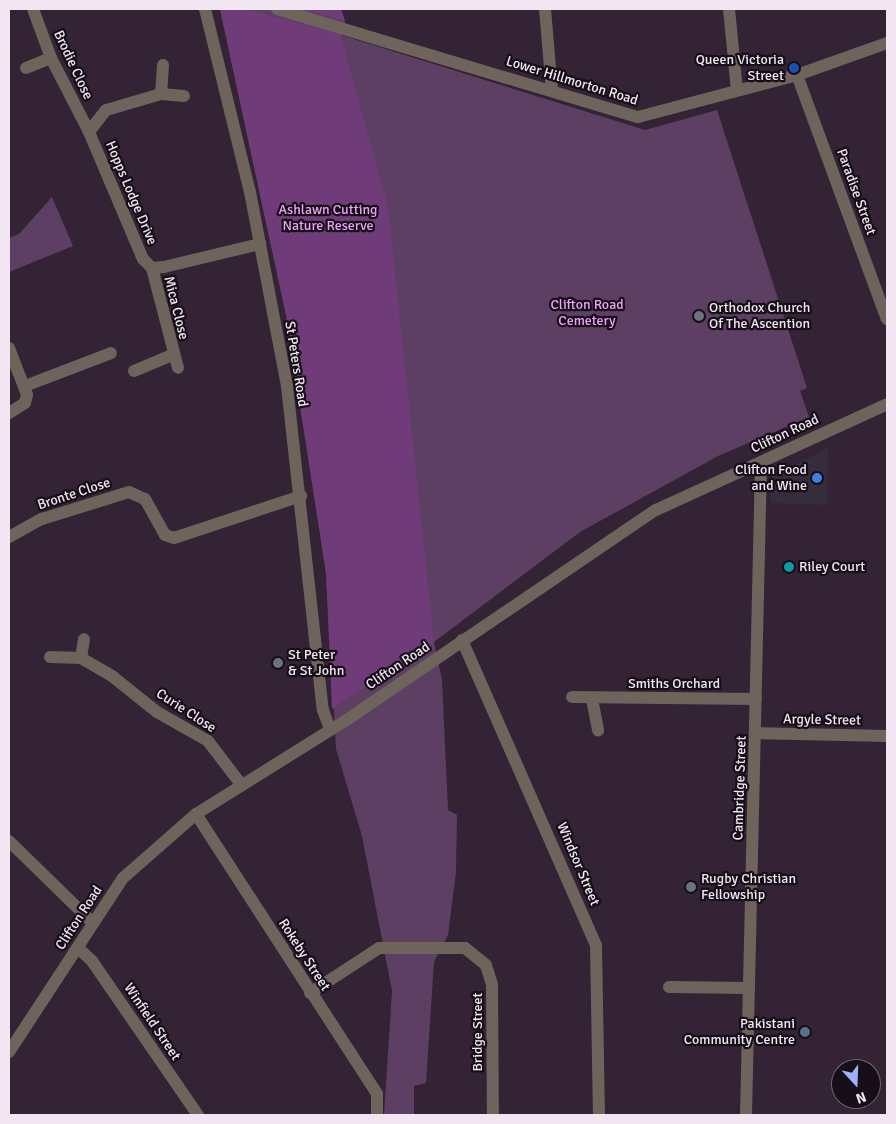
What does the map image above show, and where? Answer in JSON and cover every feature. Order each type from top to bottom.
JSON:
[{"type":"street","name":"Brodie Close","points":[[33,9],[51,58],[89,132]]},
{"type":"street","name":"St Peters Road","points":[[205,9],[260,244],[301,496],[323,710],[330,729]]},
{"type":"street","name":"Lower Hillmorton Road","points":[[277,9],[343,27],[638,117],[797,75],[887,43]]},
{"type":"street","points":[[545,9],[552,91]]},
{"type":"street","points":[[729,9],[737,90]]},
{"type":"street","points":[[26,68],[51,58]]},
{"type":"street","points":[[161,94],[163,65]]},
{"type":"street","name":"Paradise Street","points":[[797,75],[887,319]]},
{"type":"street","name":"Hopps Lodge Drive","points":[[152,268],[142,259],[89,132],[106,110],[161,94],[184,96]]},
{"type":"street","points":[[152,268],[260,244]]},
{"type":"street","name":"Mica Close","points":[[152,268],[172,355],[178,368]]},
{"type":"street","points":[[9,348],[25,386],[25,403],[9,413]]},
{"type":"street","points":[[25,386],[110,352]]},
{"type":"street","name":"Mica Close","points":[[134,371],[172,355]]},
{"type":"street","name":"Clifton Road","points":[[9,1052],[123,878],[196,814],[240,783],[344,720],[656,510],[887,404]]},
{"type":"street","name":"Cambridge Street","points":[[746,1115],[761,462]]},
{"type":"street","name":"Bronte Close","points":[[9,537],[42,519],[129,492],[145,499],[165,535],[174,538],[301,496]]},
{"type":"street","points":[[50,657],[81,658],[84,639]]},
{"type":"street","name":"Windsor Street","points":[[462,640],[596,945],[599,1115]]},
{"type":"street","name":"Curie Close","points":[[81,658],[157,712],[208,741],[240,783]]},
{"type":"street","name":"Smiths Orchard","points":[[572,697],[592,699],[756,699]]},
{"type":"street","points":[[592,699],[598,730]]},
{"type":"street","name":"Argyle Street","points":[[756,733],[887,736]]},
{"type":"street","name":"Rokeby Street","points":[[196,814],[377,1094],[378,1115]]},
{"type":"street","points":[[9,841],[93,923]]},
{"type":"street","name":"Winfield Street","points":[[78,948],[92,960],[198,1115]]},
{"type":"street","name":"Bridge Street","points":[[310,993],[380,948],[466,948],[489,973],[493,1115]]},
{"type":"street","points":[[669,987],[749,988]]},
{"type":"shaded area","points":[[828,448],[827,505],[771,503],[771,477]]},
{"type":"green space","name":"Clifton Road Cemetery","points":[[220,9],[341,9],[345,21],[341,35],[645,130],[717,110],[807,388],[800,391],[809,417],[718,456],[580,532],[434,642],[442,680],[448,810],[457,815],[456,872],[448,935],[434,962],[426,1083],[414,1086],[414,1115],[384,1115],[392,991],[362,836],[336,749],[326,573],[286,315]]},
{"type":"green space","name":"Ashlawn Cutting Nature Reserve","points":[[220,9],[246,9],[340,34],[388,207],[434,642],[332,709],[326,573],[286,315]]},
{"type":"green space","points":[[300,9],[341,9],[345,21]]},
{"type":"green space","points":[[52,197],[73,246],[9,272],[9,238],[19,234]]},
{"type":"place","name":"Queen Victoria Street","points":[[794,68]]},
{"type":"place","name":"Orthodox Church Of The Ascention","points":[[699,316]]},
{"type":"place","name":"Clifton Food and Wine","points":[[817,478]]},
{"type":"place","name":"Riley Court","points":[[789,567]]},
{"type":"place","name":"St Peter & St John","points":[[278,663]]},
{"type":"place","name":"Rugby Christian Fellowship","points":[[691,887]]},
{"type":"place","name":"Pakistani Community Centre","points":[[805,1032]]}]
